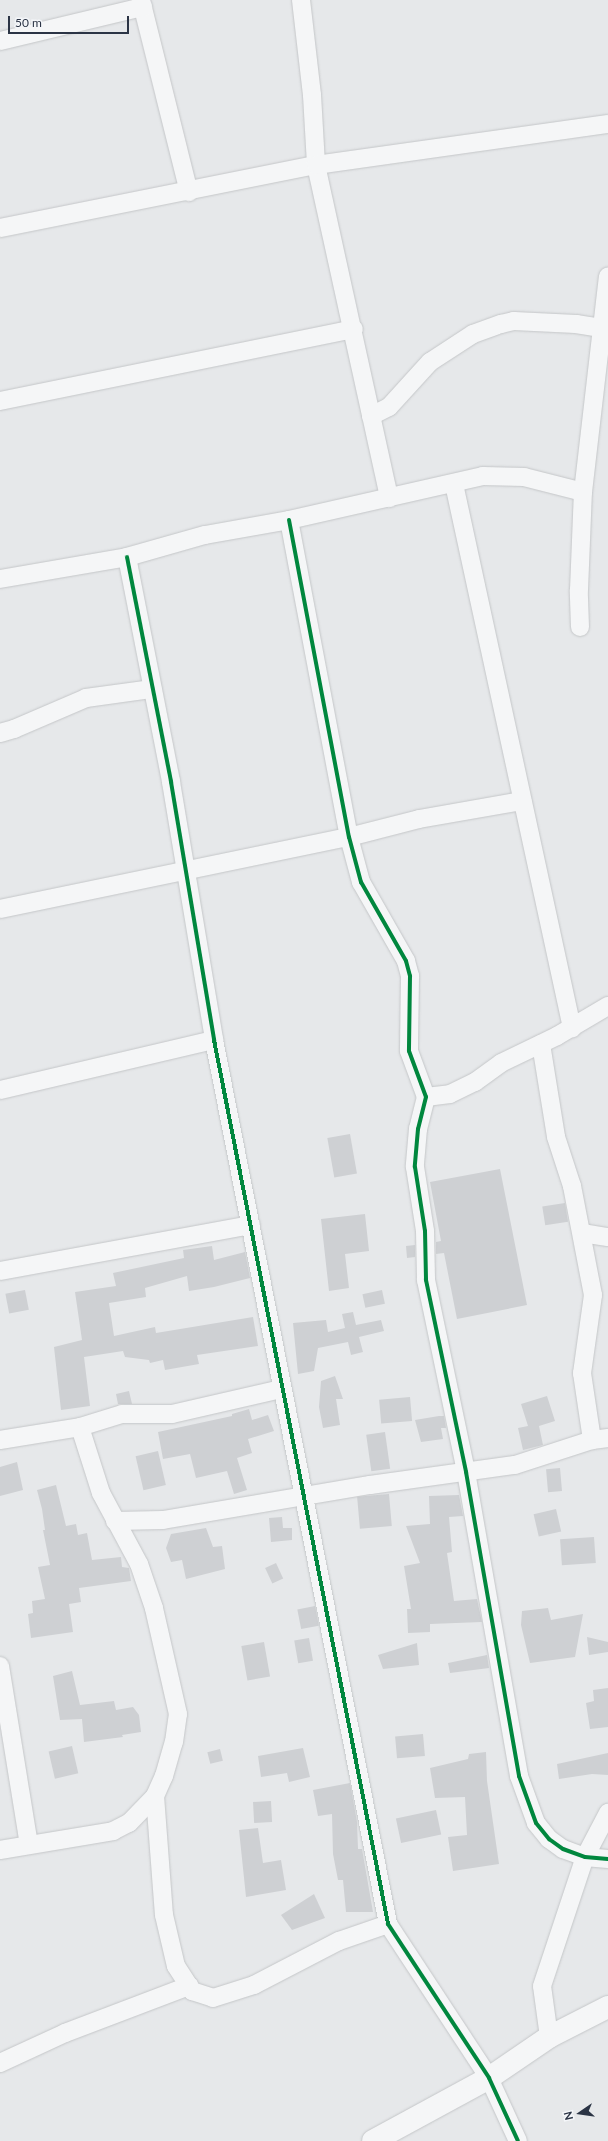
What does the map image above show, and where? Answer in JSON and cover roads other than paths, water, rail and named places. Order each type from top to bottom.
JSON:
[{"type":"street","points":[[301,0],[312,95],[316,165],[354,329],[370,416],[389,498]]},
{"type":"street","points":[[0,41],[142,4],[189,192]]},
{"type":"street","points":[[0,228],[189,192],[316,165],[608,124]]},
{"type":"street","points":[[580,627],[579,590],[583,492],[604,358],[608,282]]},
{"type":"street","points":[[370,416],[389,407],[430,362],[473,334],[514,322],[576,324],[605,329]]},
{"type":"street","points":[[0,401],[354,329]]},
{"type":"street","points":[[0,579],[127,557],[205,535],[289,520],[454,484],[483,476],[524,477],[583,492]]},
{"type":"street","points":[[454,484],[572,1028]]},
{"type":"street","points":[[289,520],[349,837],[361,882],[406,961],[410,976],[409,1051],[426,1097],[418,1129],[415,1167],[426,1231],[426,1280],[466,1472],[519,1776],[536,1823],[562,1849],[585,1857],[608,1859]]},
{"type":"street","points":[[127,557],[171,782],[184,871],[214,1040],[282,1389],[305,1496],[388,1924],[489,2078],[518,2141]]},
{"type":"street","points":[[0,733],[14,730],[86,698],[152,689]]},
{"type":"street","points":[[0,909],[349,837],[419,819],[522,801]]},
{"type":"street","points":[[426,1097],[450,1094],[475,1082],[501,1063],[572,1028],[608,1006]]},
{"type":"street","points":[[0,1090],[214,1040]]},
{"type":"street","points":[[115,1521],[163,1520],[305,1496],[515,1466],[600,1439],[582,1373],[593,1300],[582,1233],[572,1186],[556,1138],[541,1044]]},
{"type":"street","points":[[0,1271],[251,1225]]},
{"type":"street","points":[[582,1233],[608,1237]]},
{"type":"street","points":[[0,1440],[80,1427],[122,1414],[172,1414],[282,1389]]},
{"type":"street","points":[[0,1850],[113,1831],[129,1823],[155,1796],[164,1776],[174,1742],[178,1714],[154,1608],[139,1564],[100,1493],[80,1427]]},
{"type":"street","points":[[0,1666],[29,1844]]},
{"type":"street","points":[[155,1796],[164,1915],[176,1966],[192,1991],[213,1998],[247,1987],[339,1941],[388,1924]]},
{"type":"street","points":[[549,2037],[542,1986],[585,1857],[608,1813]]},
{"type":"street","points":[[0,2063],[65,2033],[189,1986]]},
{"type":"street","points":[[373,2141],[489,2078],[549,2037],[608,2007]]}]
